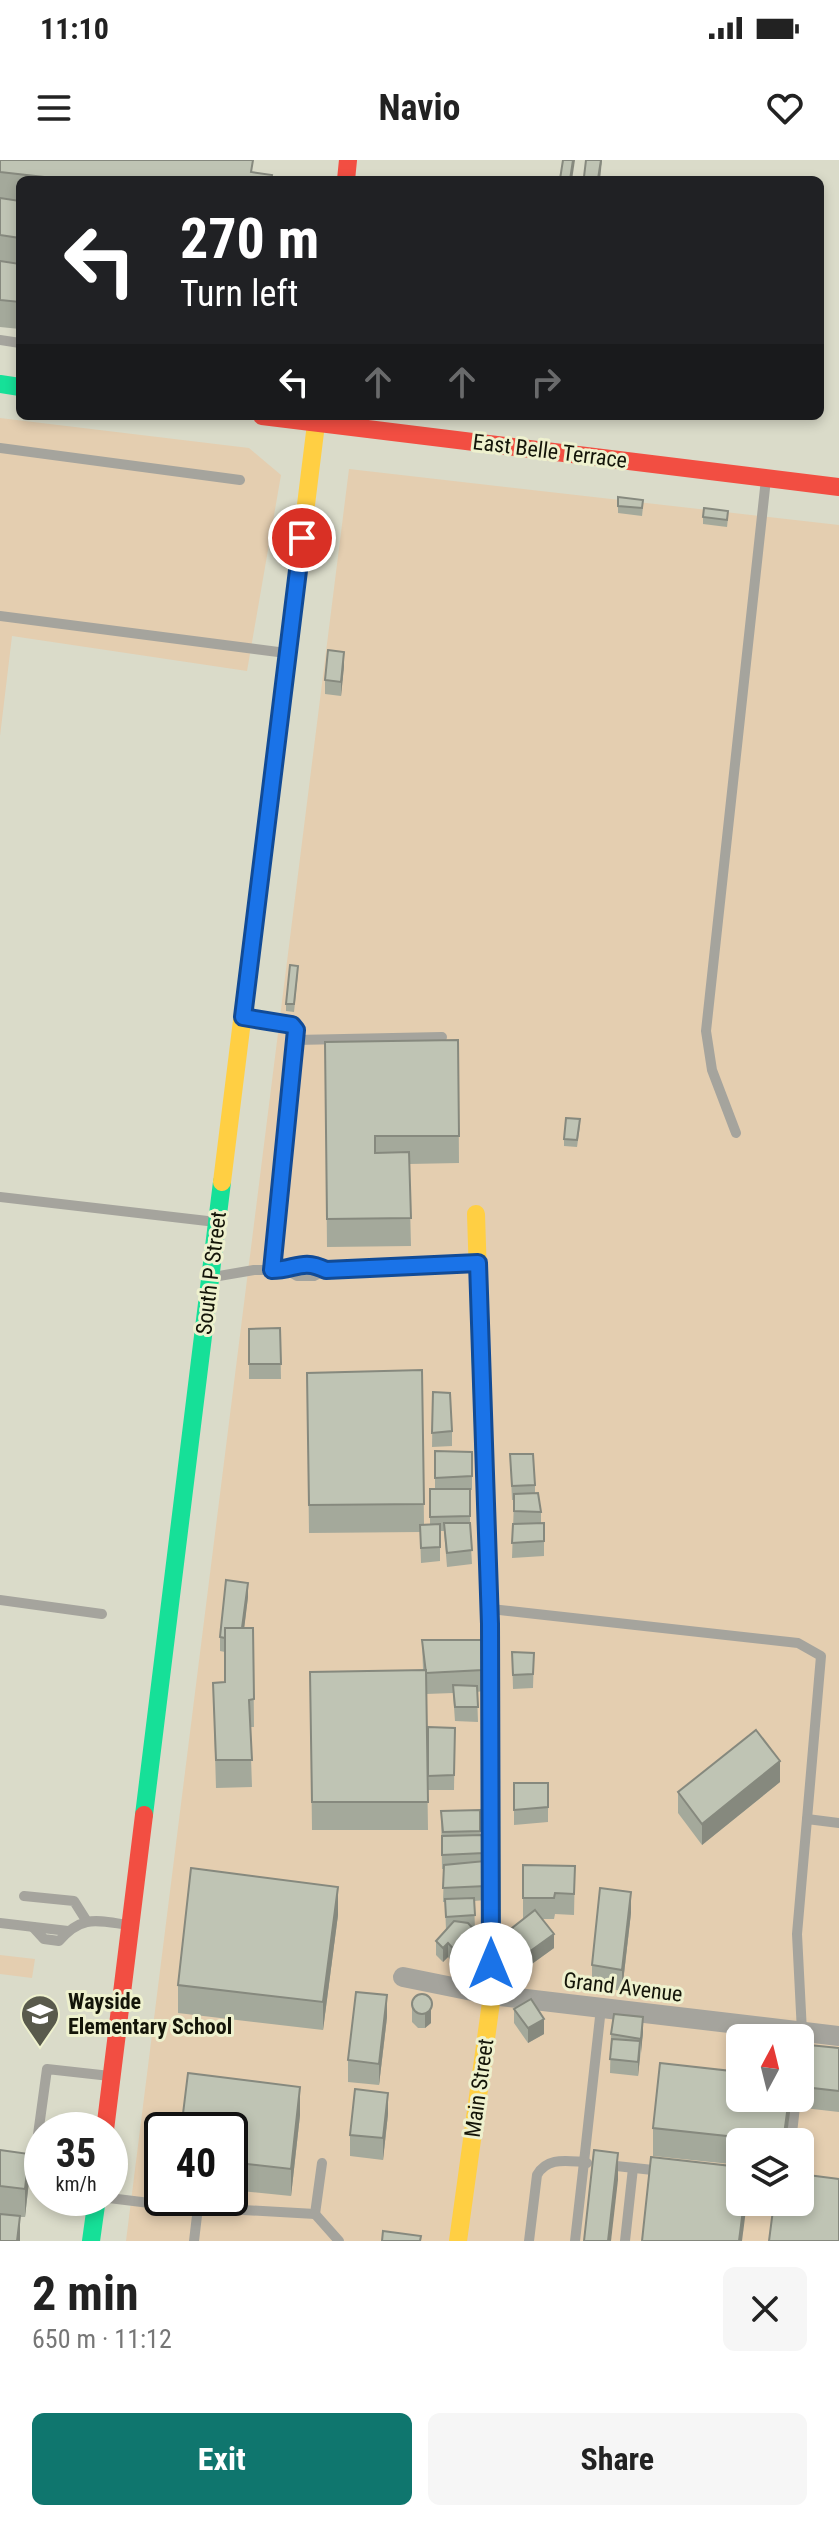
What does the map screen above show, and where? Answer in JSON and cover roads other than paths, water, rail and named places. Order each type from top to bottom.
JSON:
[{"type":"street","name":"South P Street","points":[[107,2112],[316,420]]},
{"type":"street","name":"East Belle Terrace","points":[[324,420],[839,487]]},
{"type":"street","name":"Main Street","points":[[458,2241],[492,1995],[490,1608],[476,1214]]},
{"type":"street","name":"Grand Avenue","points":[[403,1977],[492,1995],[735,2024]]},
{"type":"street","name":"Grand Avenue","points":[[814,2033],[839,2036]]},
{"type":"street","points":[[91,2241],[94,2216]]},
{"type":"lane","points":[[0,448],[240,480]]},
{"type":"lane","points":[[736,1133],[712,1070],[706,1031],[766,478]]},
{"type":"lane","points":[[0,616],[287,653]]},
{"type":"lane","points":[[243,1017],[292,1025],[296,1030],[272,1270]]},
{"type":"lane","points":[[295,1040],[442,1037]]},
{"type":"lane","points":[[0,1197],[218,1223]]},
{"type":"lane","points":[[211,1277],[272,1270],[287,1270],[297,1276],[314,1276],[326,1270],[478,1263]]},
{"type":"lane","points":[[0,1600],[102,1614]]},
{"type":"lane","points":[[490,1608],[798,1643],[821,1656],[797,1934],[802,2024]]},
{"type":"lane","points":[[807,1819],[839,1823]]},
{"type":"lane","points":[[24,1896],[74,1901],[86,1920]]},
{"type":"lane","points":[[0,1923],[33,1927],[44,1939],[59,1941],[86,1920],[131,1925]]},
{"type":"lane","points":[[575,2241],[601,2008]]},
{"type":"lane","points":[[41,2112],[47,2069],[112,2076]]},
{"type":"lane","points":[[529,2241],[537,2175],[541,2168],[557,2160],[679,2172]]},
{"type":"lane","points":[[315,2214],[322,2163]]},
{"type":"lane","points":[[625,2241],[633,2168]]},
{"type":"lane","points":[[248,2210],[315,2214],[339,2241]]},
{"type":"lane","points":[[194,2241],[197,2216]]},
{"type":"place","name":"Wayside Elementary School","points":[[40,2048]]}]
